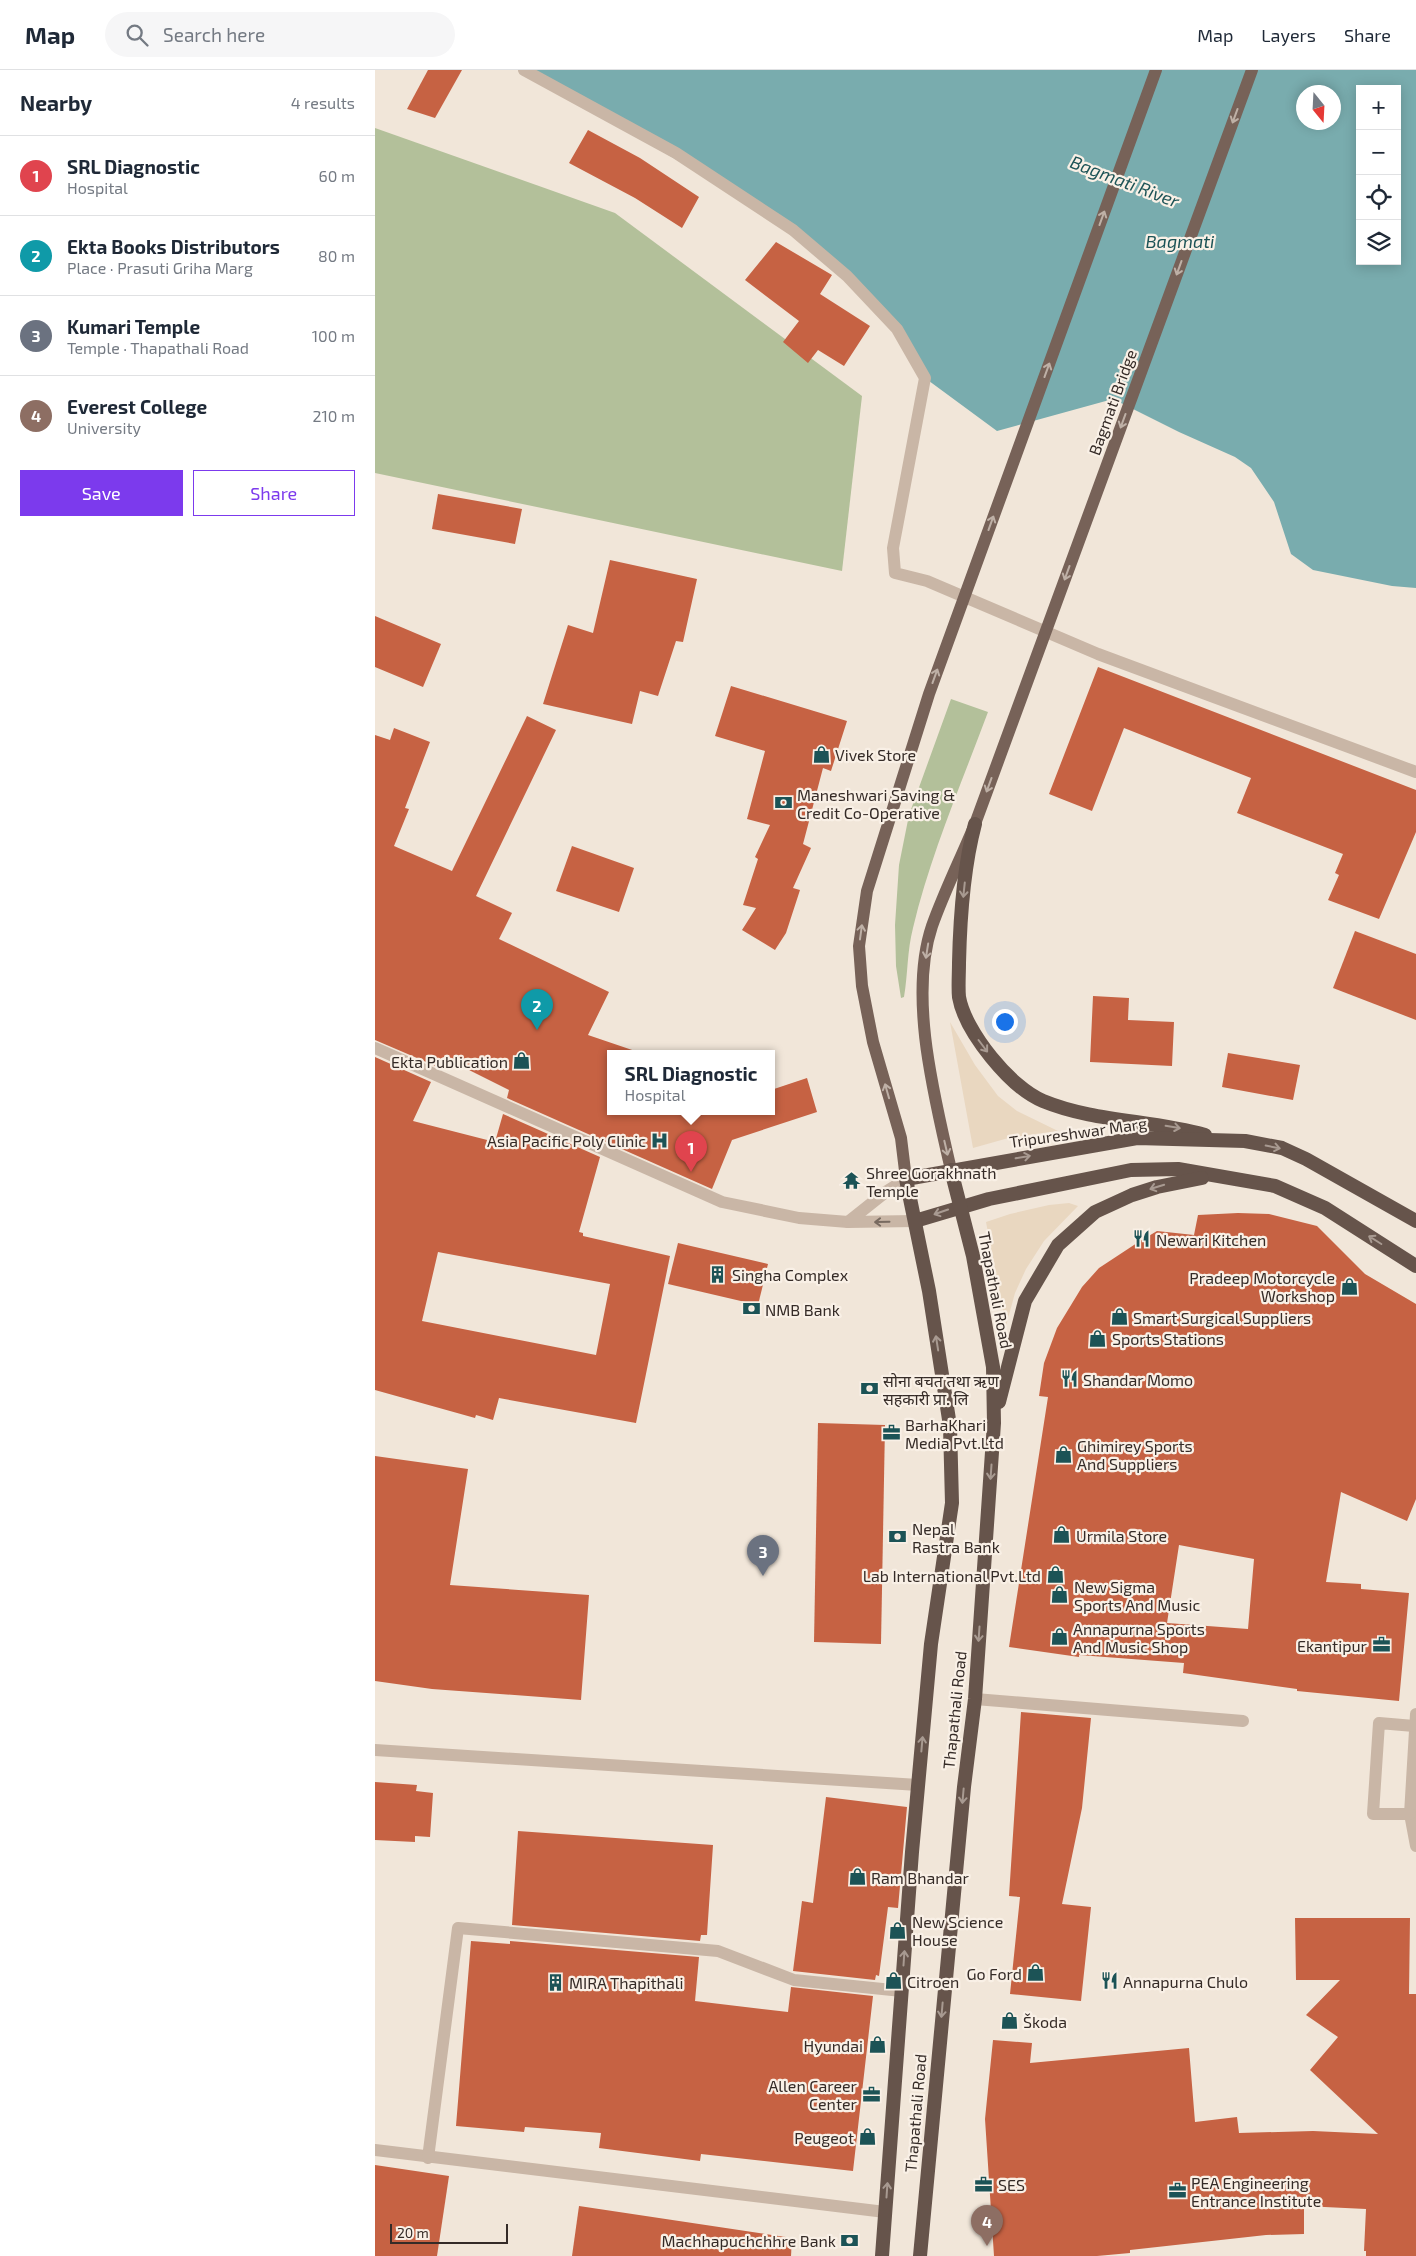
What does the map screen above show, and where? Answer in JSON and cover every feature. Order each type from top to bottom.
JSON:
[{"type":"highway","points":[[975,824],[964,895],[959,997],[969,1024],[981,1045],[999,1065],[1041,1100],[1076,1112],[1178,1127],[1224,1140]]},
{"type":"highway","name":"Tripureshwar Marg","points":[[907,1180],[951,1170],[1137,1138],[1245,1141],[1282,1148],[1315,1164],[1416,1221]]},
{"type":"highway","points":[[915,1221],[960,1206],[1131,1170],[1178,1169],[1275,1186],[1338,1216],[1416,1266]]},
{"type":"highway","name":"Thapathali Road","points":[[920,2256],[964,1787],[975,1699],[994,1423],[993,1367],[973,1256],[951,1170]]},
{"type":"highway","points":[[994,1423],[1025,1301],[1058,1245],[1095,1212],[1131,1195],[1181,1180],[1222,1176]]},
{"type":"highway","name":"Thapathali Road","points":[[882,2256],[918,1785],[931,1644],[952,1504],[950,1426],[907,1180]]},
{"type":"main road","points":[[907,1180],[901,1138],[873,1042],[862,986],[859,946],[867,891],[920,722],[1156,70]]},
{"type":"main road","name":"Bagmati Bridge","points":[[951,1170],[937,1109],[925,1029],[923,982],[932,927],[975,824],[1252,70]]},
{"type":"street","points":[[523,70],[677,153],[793,230],[847,276],[897,329],[925,378],[893,548],[895,573],[927,581],[1098,654],[1416,772]]},
{"type":"street","points":[[375,1048],[722,1202],[799,1218],[849,1222],[915,1221]]},
{"type":"street","points":[[849,1222],[887,1191],[907,1180]]},
{"type":"street","points":[[975,1699],[1243,1721]]},
{"type":"street","points":[[1410,1814],[1373,1814],[1379,1723],[1415,1720],[1410,1814],[1416,1846]]},
{"type":"street","points":[[375,1750],[918,1785]]},
{"type":"street","points":[[428,2158],[458,1928],[718,1950],[794,1980],[902,1991]]},
{"type":"street","points":[[375,2150],[428,2158],[885,2212]]},
{"type":"green space","points":[[375,128],[615,213],[862,396],[842,571],[375,473]]},
{"type":"green space","points":[[951,699],[988,712],[928,874],[911,937],[904,997],[901,998],[896,966],[895,925],[899,865],[909,815]]},
{"type":"shaded area","points":[[950,1022],[975,1065],[998,1096],[1017,1111],[1058,1131],[1012,1137],[973,1148]]},
{"type":"shaded area","points":[[1069,1203],[1078,1206],[1044,1241],[1026,1269],[1015,1293],[1006,1326],[986,1222],[1049,1205]]},
{"type":"water","name":"Bagmati","points":[[524,70],[1416,70],[1416,588],[1392,586],[1313,570],[1291,554],[1274,502],[1251,468],[1235,457],[1113,399],[997,431],[925,378],[897,329],[847,276],[733,193]]},
{"type":"building","points":[[428,70],[462,70],[435,118],[407,109]]},
{"type":"building","points":[[588,130],[640,158],[699,197],[682,228],[635,198],[569,163]]},
{"type":"building","points":[[776,242],[832,275],[820,294],[870,326],[844,366],[818,350],[808,363],[783,342],[799,321],[745,280]]},
{"type":"building","points":[[438,494],[522,509],[515,544],[432,529]]},
{"type":"building","points":[[610,560],[697,579],[683,642],[676,641],[658,696],[640,691],[632,724],[543,704],[568,625],[593,633]]},
{"type":"building","points":[[375,616],[441,644],[423,687],[375,667]]},
{"type":"building","points":[[1098,667],[1416,790],[1416,832],[1379,919],[1328,900],[1339,875],[1335,873],[1343,854],[1237,813],[1251,778],[1124,728],[1092,811],[1049,794]]},
{"type":"building","points":[[731,686],[847,721],[831,771],[823,768],[803,844],[811,848],[793,888],[800,890],[786,933],[775,950],[742,930],[756,908],[743,905],[758,859],[755,857],[770,825],[747,819],[765,751],[715,736]]},
{"type":"building","points":[[527,716],[556,730],[476,896],[512,913],[499,939],[609,992],[588,1035],[632,1050],[607,1050],[607,1115],[775,1115],[775,1089],[807,1078],[817,1112],[732,1140],[712,1189],[507,1098],[509,1090],[443,1057],[438,1067],[375,1040],[375,735],[390,740],[394,728],[430,742],[405,808],[409,809],[394,846],[452,871]]},
{"type":"building","points":[[572,846],[634,868],[619,912],[556,891]]},
{"type":"building","points":[[1355,931],[1416,954],[1416,1020],[1333,988]]},
{"type":"building","points":[[1093,996],[1129,998],[1128,1020],[1174,1022],[1172,1066],[1090,1062]]},
{"type":"building","points":[[1228,1053],[1300,1065],[1293,1100],[1222,1087]]},
{"type":"building","points":[[375,1057],[431,1082],[413,1121],[495,1142],[503,1114],[600,1157],[579,1232],[583,1233],[583,1236],[670,1256],[636,1423],[499,1398],[493,1420],[476,1415],[475,1418],[375,1390]],"holes":[[[438,1252],[610,1284],[596,1355],[422,1321]]]},
{"type":"building","points":[[1269,1214],[1317,1226],[1365,1274],[1416,1304],[1416,1499],[1407,1521],[1341,1492],[1326,1582],[1361,1584],[1361,1589],[1409,1593],[1399,1701],[1297,1691],[1297,1689],[1183,1673],[1184,1663],[1079,1655],[1079,1657],[1009,1647],[1048,1397],[1039,1396],[1044,1363],[1057,1328],[1082,1287],[1099,1268],[1157,1231],[1194,1235],[1198,1215]],"holes":[[[1179,1545],[1254,1559],[1248,1629],[1167,1623]]]},
{"type":"building","name":"Singha Complex","points":[[678,1243],[768,1264],[758,1305],[668,1284]]},
{"type":"building","points":[[818,1423],[885,1425],[881,1644],[814,1642]]},
{"type":"building","points":[[375,1456],[468,1469],[450,1585],[589,1595],[581,1700],[432,1689],[375,1681]]},
{"type":"building","points":[[1021,1712],[1091,1718],[1082,1808],[1062,1904],[1091,1907],[1081,2001],[1010,1994],[1020,1897],[1009,1896]]},
{"type":"building","points":[[375,1782],[417,1785],[416,1791],[433,1793],[430,1837],[415,1836],[415,1842],[375,1840]]},
{"type":"building","points":[[826,1797],[907,1807],[898,1908],[888,1907],[879,1976],[876,1975],[875,1980],[793,1971],[802,1901],[813,1903]]},
{"type":"building","points":[[518,1831],[713,1845],[707,1935],[701,1935],[700,1941],[512,1925]]},
{"type":"building","points":[[1295,1918],[1410,1918],[1409,1994],[1416,1994],[1416,2256],[1366,2256],[1366,2251],[1364,2251],[1366,2209],[1304,2206],[1304,2234],[1266,2235],[1130,2250],[1130,2253],[1097,2256],[994,2256],[985,2119],[993,2040],[1032,2043],[1030,2063],[1189,2048],[1195,2122],[1237,2117],[1239,2133],[1313,2131],[1378,2134],[1310,2070],[1338,2037],[1306,2015],[1340,1980],[1296,1980]]},
{"type":"building","points":[[471,1941],[510,1944],[510,1941],[699,1957],[695,2001],[788,2012],[791,1987],[873,1996],[853,2171],[701,2154],[700,2161],[599,2148],[601,2133],[525,2127],[524,2132],[456,2126]]},
{"type":"building","points":[[375,2165],[449,2176],[437,2256],[375,2256]]},
{"type":"building","points":[[579,2206],[792,2238],[791,2256],[572,2256]]},
{"type":"place","name":"Vivek Store","points":[[821,754]]},
{"type":"place","name":"Maneshwari Saving & Credit Co-Operative","points":[[783,803]]},
{"type":"place","name":"Ekta Books Distributors","points":[[537,1030]]},
{"type":"place","name":"Ekta Publication","points":[[522,1061]]},
{"type":"place","name":"Asia Pacific Poly Clinic","points":[[660,1140]]},
{"type":"place","name":"SRL Diagnostic","points":[[691,1172]]},
{"type":"place","name":"Shree Gorakhnath Temple","points":[[852,1181]]},
{"type":"place","name":"Newari Kitchen","points":[[1142,1239]]},
{"type":"place","name":"Singha Complex","points":[[718,1274]]},
{"type":"place","name":"Pradeep Motorcycle Workshop","points":[[1349,1286]]},
{"type":"place","name":"NMB Bank","points":[[751,1309]]},
{"type":"place","name":"Smart Surgical Suppliers","points":[[1119,1317]]},
{"type":"place","name":"Sports Stations","points":[[1098,1338]]},
{"type":"place","name":"Shandar Momo","points":[[1069,1379]]},
{"type":"place","name":"सोना बचत तथा ऋण सहकारी प्रा. लि","points":[[869,1389]]},
{"type":"place","name":"BarhaKhari Media Pvt.Ltd","points":[[891,1433]]},
{"type":"place","name":"Ghimirey Sports And Suppliers","points":[[1063,1454]]},
{"type":"place","name":"Urmila Store","points":[[1062,1535]]},
{"type":"place","name":"Nepal Rastra Bank","points":[[898,1537]]},
{"type":"place","name":"Lab International Pvt.Ltd","points":[[1055,1575]]},
{"type":"place","name":"Kumari Temple","points":[[763,1576]]},
{"type":"place","name":"New Sigma Sports And Music","points":[[1060,1595]]},
{"type":"place","name":"Annapurna Sports And Music Shop","points":[[1059,1637]]},
{"type":"place","name":"Ekantipur","points":[[1381,1645]]},
{"type":"place","name":"Ram Bhandar","points":[[857,1877]]},
{"type":"place","name":"New Science House","points":[[898,1930]]},
{"type":"place","name":"Go Ford","points":[[1036,1973]]},
{"type":"place","name":"Citroen","points":[[893,1981]]},
{"type":"place","name":"Annapurna Chulo","points":[[1109,1981]]},
{"type":"place","name":"MIRA Thapithali","points":[[555,1982]]},
{"type":"place","name":"Škoda","points":[[1009,2021]]},
{"type":"place","name":"Hyundai","points":[[877,2045]]},
{"type":"place","name":"Allen Career Center","points":[[871,2094]]},
{"type":"place","name":"Peugeot","points":[[868,2137]]},
{"type":"place","name":"SES","points":[[984,2184]]},
{"type":"place","name":"PEA Engineering Entrance Institute","points":[[1177,2191]]},
{"type":"place","name":"Machhapuchchhre Bank","points":[[850,2240]]},
{"type":"place","name":"Everest College","points":[[987,2246]]},
{"type":"water label","name":"Bagmati River","points":[[1125,181]]}]
